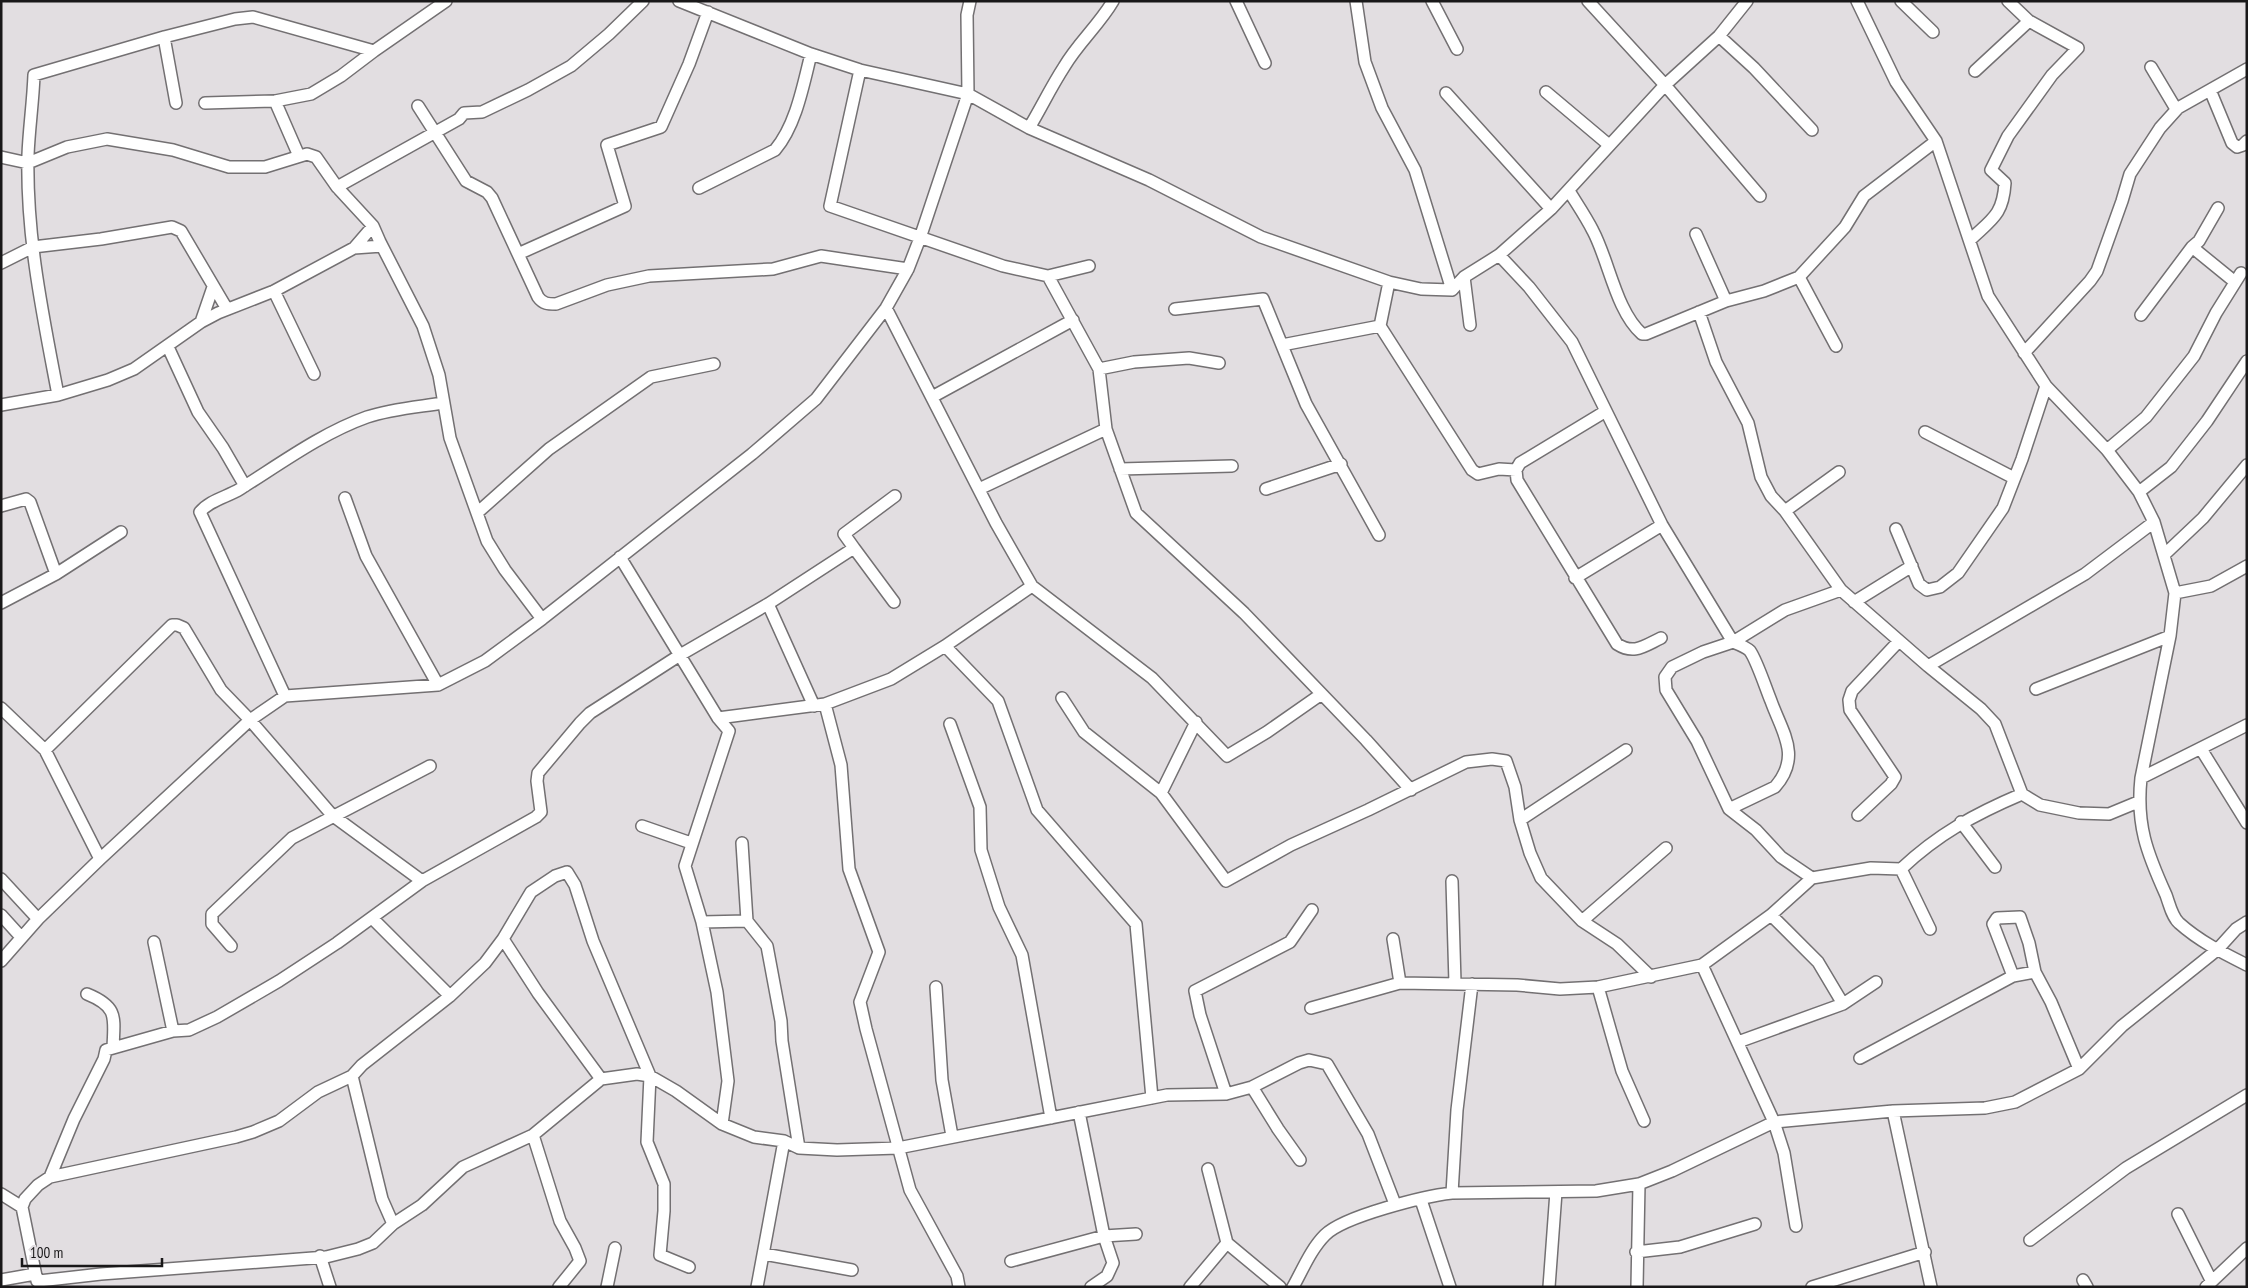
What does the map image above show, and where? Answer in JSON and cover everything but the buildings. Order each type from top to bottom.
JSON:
[{"type":"street","points":[[205,103],[275,101],[312,94],[341,76],[446,1]]},
{"type":"street","points":[[337,187],[459,119],[464,113],[482,112],[528,90],[571,66],[609,34],[643,1]]},
{"type":"street","points":[[679,1],[811,54],[860,70],[968,94],[1029,128],[1149,180],[1261,237],[1389,282],[1421,289],[1452,290],[1464,277],[1499,255],[1551,209],[1665,85],[1720,36],[1746,1]]},
{"type":"street","points":[[1,961],[38,919],[250,720],[286,696],[438,685],[485,662],[752,454],[816,399],[886,308],[908,269],[920,238],[968,94],[967,15],[970,1]]},
{"type":"street","points":[[1029,128],[1064,66],[1082,41],[1102,19],[1113,1]]},
{"type":"street","points":[[1236,1],[1265,64]]},
{"type":"street","points":[[1356,1],[1365,62],[1382,108],[1415,170],[1452,290]]},
{"type":"street","points":[[1432,1],[1457,49]]},
{"type":"street","points":[[1588,1],[1665,85],[1760,196]]},
{"type":"street","points":[[1857,1],[1896,82],[1936,141],[1988,296],[2046,386],[2106,450],[2139,492],[2154,522],[2175,593],[2170,636],[2141,778],[2138,802],[2143,834],[2149,860],[2177,921],[2217,950],[2247,965]]},
{"type":"street","points":[[1901,1],[1933,32]]},
{"type":"street","points":[[1970,240],[1998,212],[2003,204],[2005,182],[1991,170],[2008,136],[2052,75],[2078,48],[2028,21],[2010,3]]},
{"type":"street","points":[[518,254],[626,206],[607,145],[661,127],[689,64],[708,12]]},
{"type":"street","points":[[58,395],[35,271],[33,247],[28,162],[34,75],[164,38],[253,17],[374,51]]},
{"type":"street","points":[[1976,71],[2028,21]]},
{"type":"street","points":[[1720,36],[1754,68],[1812,130]]},
{"type":"street","points":[[164,38],[176,103]]},
{"type":"street","points":[[699,188],[775,150],[779,146],[783,141],[799,100],[811,54]]},
{"type":"street","points":[[2151,68],[2176,109]]},
{"type":"street","points":[[2024,353],[2094,276],[2101,262],[2130,174],[2160,128],[2176,109],[2247,69]]},
{"type":"street","points":[[860,70],[830,206],[1003,266],[1048,276],[1089,266]]},
{"type":"street","points":[[2210,90],[2232,143],[2237,147],[2244,145],[2247,141]]},
{"type":"street","points":[[1546,92],[1609,145]]},
{"type":"street","points":[[1446,93],[1551,209]]},
{"type":"street","points":[[275,101],[299,156]]},
{"type":"street","points":[[418,106],[466,181],[487,192],[492,198],[538,297],[547,304],[556,304],[607,285],[649,276],[773,269],[821,256],[908,269]]},
{"type":"street","points":[[1,157],[28,162],[67,147],[107,139],[173,150],[229,168],[265,167],[307,154],[316,157],[337,187],[373,226],[423,326],[439,375],[450,438],[487,541],[505,570],[542,619]]},
{"type":"street","points":[[1569,191],[1593,231],[1622,302],[1637,329],[1642,334],[1646,334],[1726,301],[1764,291],[1798,277],[1844,227],[1864,196],[1936,141]]},
{"type":"street","points":[[2141,315],[2199,240],[2218,208]]},
{"type":"street","points":[[1,405],[58,395],[108,380],[134,369],[168,347],[201,322],[274,290],[354,248],[373,226]]},
{"type":"street","points":[[1,263],[33,247],[100,239],[172,227],[181,231],[227,309]]},
{"type":"street","points":[[1696,234],[1726,301]]},
{"type":"street","points":[[354,248],[382,246]]},
{"type":"street","points":[[2106,450],[2146,416],[2194,356],[2216,312],[2238,278],[2192,247]]},
{"type":"street","points":[[1499,255],[1529,287],[1572,342],[1662,525],[1733,642],[1749,650],[1784,730],[1788,748],[1788,766],[1775,786],[1729,808]]},
{"type":"street","points":[[1048,276],[1099,369],[1106,429],[1136,513],[1244,614],[1320,695],[1366,740],[1411,790]]},
{"type":"street","points":[[1464,277],[1470,325]]},
{"type":"street","points":[[1798,277],[1836,346]]},
{"type":"street","points":[[1389,282],[1380,326],[1472,470],[1478,474],[1499,469],[1516,470]]},
{"type":"street","points":[[201,322],[213,287]]},
{"type":"street","points":[[274,290],[314,374]]},
{"type":"street","points":[[1175,309],[1263,299],[1306,404],[1380,535]]},
{"type":"street","points":[[886,308],[979,489],[1032,586],[1152,678],[1227,756],[1267,732],[1320,695]]},
{"type":"street","points":[[1699,312],[1716,362],[1748,423],[1761,477],[1771,496],[1785,511],[1840,590],[1899,642],[1981,709],[1995,724],[2022,794],[2040,805],[2078,812],[2109,814],[2138,802]]},
{"type":"street","points":[[932,397],[1073,320]]},
{"type":"street","points":[[1282,345],[1380,326]]},
{"type":"street","points":[[168,347],[198,412],[223,448],[245,486]]},
{"type":"street","points":[[1099,369],[1134,362],[1189,358],[1219,363]]},
{"type":"street","points":[[2139,492],[2171,467],[2207,421],[2247,361]]},
{"type":"street","points":[[477,513],[549,449],[651,377],[714,364]]},
{"type":"street","points":[[1896,529],[1919,584],[1927,590],[1940,587],[1958,573],[2003,508],[2046,386]]},
{"type":"street","points":[[286,696],[200,512],[205,506],[245,486],[278,464],[359,420],[378,414],[443,403]]},
{"type":"street","points":[[1606,411],[1520,464],[1516,470],[1517,480],[1617,644],[1626,650],[1638,649],[1661,638]]},
{"type":"street","points":[[979,489],[1106,429]]},
{"type":"street","points":[[1924,432],[2014,478]]},
{"type":"street","points":[[1266,489],[1341,464]]},
{"type":"street","points":[[2165,554],[2203,518],[2247,465]]},
{"type":"street","points":[[1120,469],[1232,466]]},
{"type":"street","points":[[1785,511],[1839,472]]},
{"type":"street","points":[[894,602],[844,534],[895,496]]},
{"type":"street","points":[[345,498],[366,556],[438,685]]},
{"type":"street","points":[[1,506],[19,499],[26,499],[30,502],[56,574]]},
{"type":"street","points":[[1928,666],[2085,574],[2154,522]]},
{"type":"street","points":[[1575,578],[1662,525]]},
{"type":"street","points":[[1,603],[56,574],[121,532]]},
{"type":"street","points":[[50,1177],[106,1050],[173,1031],[189,1030],[217,1017],[279,981],[372,918],[422,881],[542,812],[536,781],[538,773],[580,723],[623,691],[680,655],[768,604],[854,548]]},
{"type":"street","points":[[620,557],[718,718],[729,731],[685,866],[702,922],[717,992],[728,1081],[722,1124]]},
{"type":"street","points":[[1854,602],[1912,566]]},
{"type":"street","points":[[2175,593],[2211,586],[2247,566]]},
{"type":"street","points":[[718,718],[819,705],[891,679],[945,646],[1032,586]]},
{"type":"street","points":[[1812,878],[1781,857],[1756,830],[1729,808],[1697,740],[1666,690],[1665,677],[1672,667],[1703,652],[1733,642],[1785,610],[1840,590]]},
{"type":"street","points":[[768,604],[819,705],[841,765],[849,870],[879,952],[860,1002],[910,1190],[956,1276],[959,1287]]},
{"type":"street","points":[[45,750],[172,625],[178,625],[184,628],[221,690],[250,720],[332,815],[422,881]]},
{"type":"street","points":[[2036,689],[2170,636]]},
{"type":"street","points":[[1858,816],[1891,784],[1894,777],[1850,710],[1848,700],[1852,692],[1899,642]]},
{"type":"street","points":[[945,646],[998,701],[1037,810],[1136,924],[1152,1098]]},
{"type":"street","points":[[1062,698],[1084,732],[1161,793],[1226,881],[1291,845],[1411,790],[1466,762],[1492,759],[1506,761],[1515,786],[1520,820],[1530,853],[1541,878],[1582,921],[1617,944],[1651,977]]},
{"type":"street","points":[[1,708],[45,750],[100,859]]},
{"type":"street","points":[[1161,793],[1196,722]]},
{"type":"street","points":[[950,724],[980,807],[981,850],[999,907],[1022,955],[1051,1118]]},
{"type":"street","points":[[2141,778],[2247,725]]},
{"type":"street","points":[[2201,749],[2247,823]]},
{"type":"street","points":[[1520,820],[1626,750]]},
{"type":"street","points":[[230,946],[212,924],[212,914],[292,838],[332,815],[430,766]]},
{"type":"street","points":[[1311,1008],[1400,983],[1456,983],[1560,989],[1598,987],[1702,965],[1771,915],[1812,878],[1870,868],[1901,870],[1923,848],[1961,822],[2022,794]]},
{"type":"street","points":[[1961,822],[1995,866]]},
{"type":"street","points":[[642,826],[691,843]]},
{"type":"street","points":[[742,843],[747,921],[767,946],[781,1021],[782,1041],[799,1148]]},
{"type":"street","points":[[1582,921],[1666,848]]},
{"type":"street","points":[[1901,870],[1930,929]]},
{"type":"street","points":[[40,1287],[35,1274],[22,1207],[25,1199],[38,1185],[50,1177],[253,1132],[279,1121],[318,1092],[352,1076],[362,1065],[434,1011],[485,962],[503,939],[531,892],[555,876],[567,872],[575,885],[593,940],[650,1076],[648,1142],[664,1184],[664,1211],[660,1255],[689,1267]]},
{"type":"street","points":[[1,879],[38,919]]},
{"type":"street","points":[[1452,881],[1456,983]]},
{"type":"street","points":[[1226,1094],[1200,1015],[1195,990],[1290,942],[1312,910]]},
{"type":"street","points":[[1,915],[22,937]]},
{"type":"street","points":[[1771,915],[1818,962],[1843,1004]]},
{"type":"street","points":[[2013,976],[1994,931],[1993,924],[1997,918],[2020,917],[2025,929],[2035,972],[2051,1002],[2079,1069]]},
{"type":"street","points":[[372,918],[450,996]]},
{"type":"street","points":[[702,922],[747,921]]},
{"type":"street","points":[[1293,1287],[1316,1246],[1331,1230],[1395,1204],[1421,1200],[1429,1196],[1452,1194],[1596,1191],[1639,1184],[1672,1171],[1774,1122],[1893,1111],[1985,1108],[2015,1102],[2079,1069],[2122,1026],[2217,950],[2236,929],[2247,922]]},
{"type":"street","points":[[503,939],[538,993],[601,1079]]},
{"type":"street","points":[[1393,939],[1400,983]]},
{"type":"street","points":[[154,942],[173,1031]]},
{"type":"street","points":[[1702,965],[1774,1122],[1784,1153],[1796,1226]]},
{"type":"street","points":[[1860,1058],[2013,976],[2035,972]]},
{"type":"street","points":[[1738,1042],[1843,1004],[1876,982]]},
{"type":"street","points":[[1452,1194],[1456,1110],[1472,984]]},
{"type":"street","points":[[936,987],[942,1080],[952,1136]]},
{"type":"street","points":[[1598,987],[1622,1071],[1644,1121]]},
{"type":"street","points":[[87,994],[102,1000],[110,1007],[114,1021],[113,1048]]},
{"type":"street","points":[[35,1274],[39,1281],[326,1257],[358,1249],[373,1243],[393,1224],[422,1205],[463,1166],[533,1135],[601,1079],[637,1074],[650,1076],[676,1090],[722,1124],[754,1137],[784,1141],[799,1148],[898,1148],[1108,1105],[1167,1095],[1226,1094],[1252,1087],[1299,1063],[1309,1060],[1327,1064],[1368,1134],[1395,1204]]},
{"type":"street","points":[[352,1076],[382,1199],[393,1224]]},
{"type":"street","points":[[1252,1087],[1300,1160]]},
{"type":"street","points":[[2030,1240],[2126,1168],[2247,1096]]},
{"type":"street","points":[[1893,1111],[1925,1252],[1931,1287]]},
{"type":"street","points":[[1079,1112],[1104,1236],[1113,1263],[1107,1276],[1091,1287]]},
{"type":"street","points":[[533,1135],[560,1221],[575,1248],[580,1262],[559,1287]]},
{"type":"street","points":[[757,1287],[784,1141]]},
{"type":"street","points":[[1208,1169],[1227,1243],[1280,1287]]},
{"type":"street","points":[[1637,1287],[1636,1252],[1639,1184]]},
{"type":"street","points":[[1548,1287],[1556,1192]]},
{"type":"street","points":[[1,1194],[22,1207]]},
{"type":"street","points":[[1421,1200],[1450,1287]]},
{"type":"street","points":[[2178,1214],[2208,1283],[2247,1248]]},
{"type":"street","points":[[1636,1252],[1680,1247],[1755,1224]]},
{"type":"street","points":[[1011,1260],[1104,1236],[1136,1234]]},
{"type":"street","points":[[1190,1287],[1227,1243]]},
{"type":"street","points":[[607,1287],[615,1248]]},
{"type":"street","points":[[1812,1287],[1925,1252]]},
{"type":"street","points":[[764,1254],[852,1270]]},
{"type":"street","points":[[320,1256],[330,1287]]},
{"type":"street","points":[[1,1280],[35,1274]]}]
